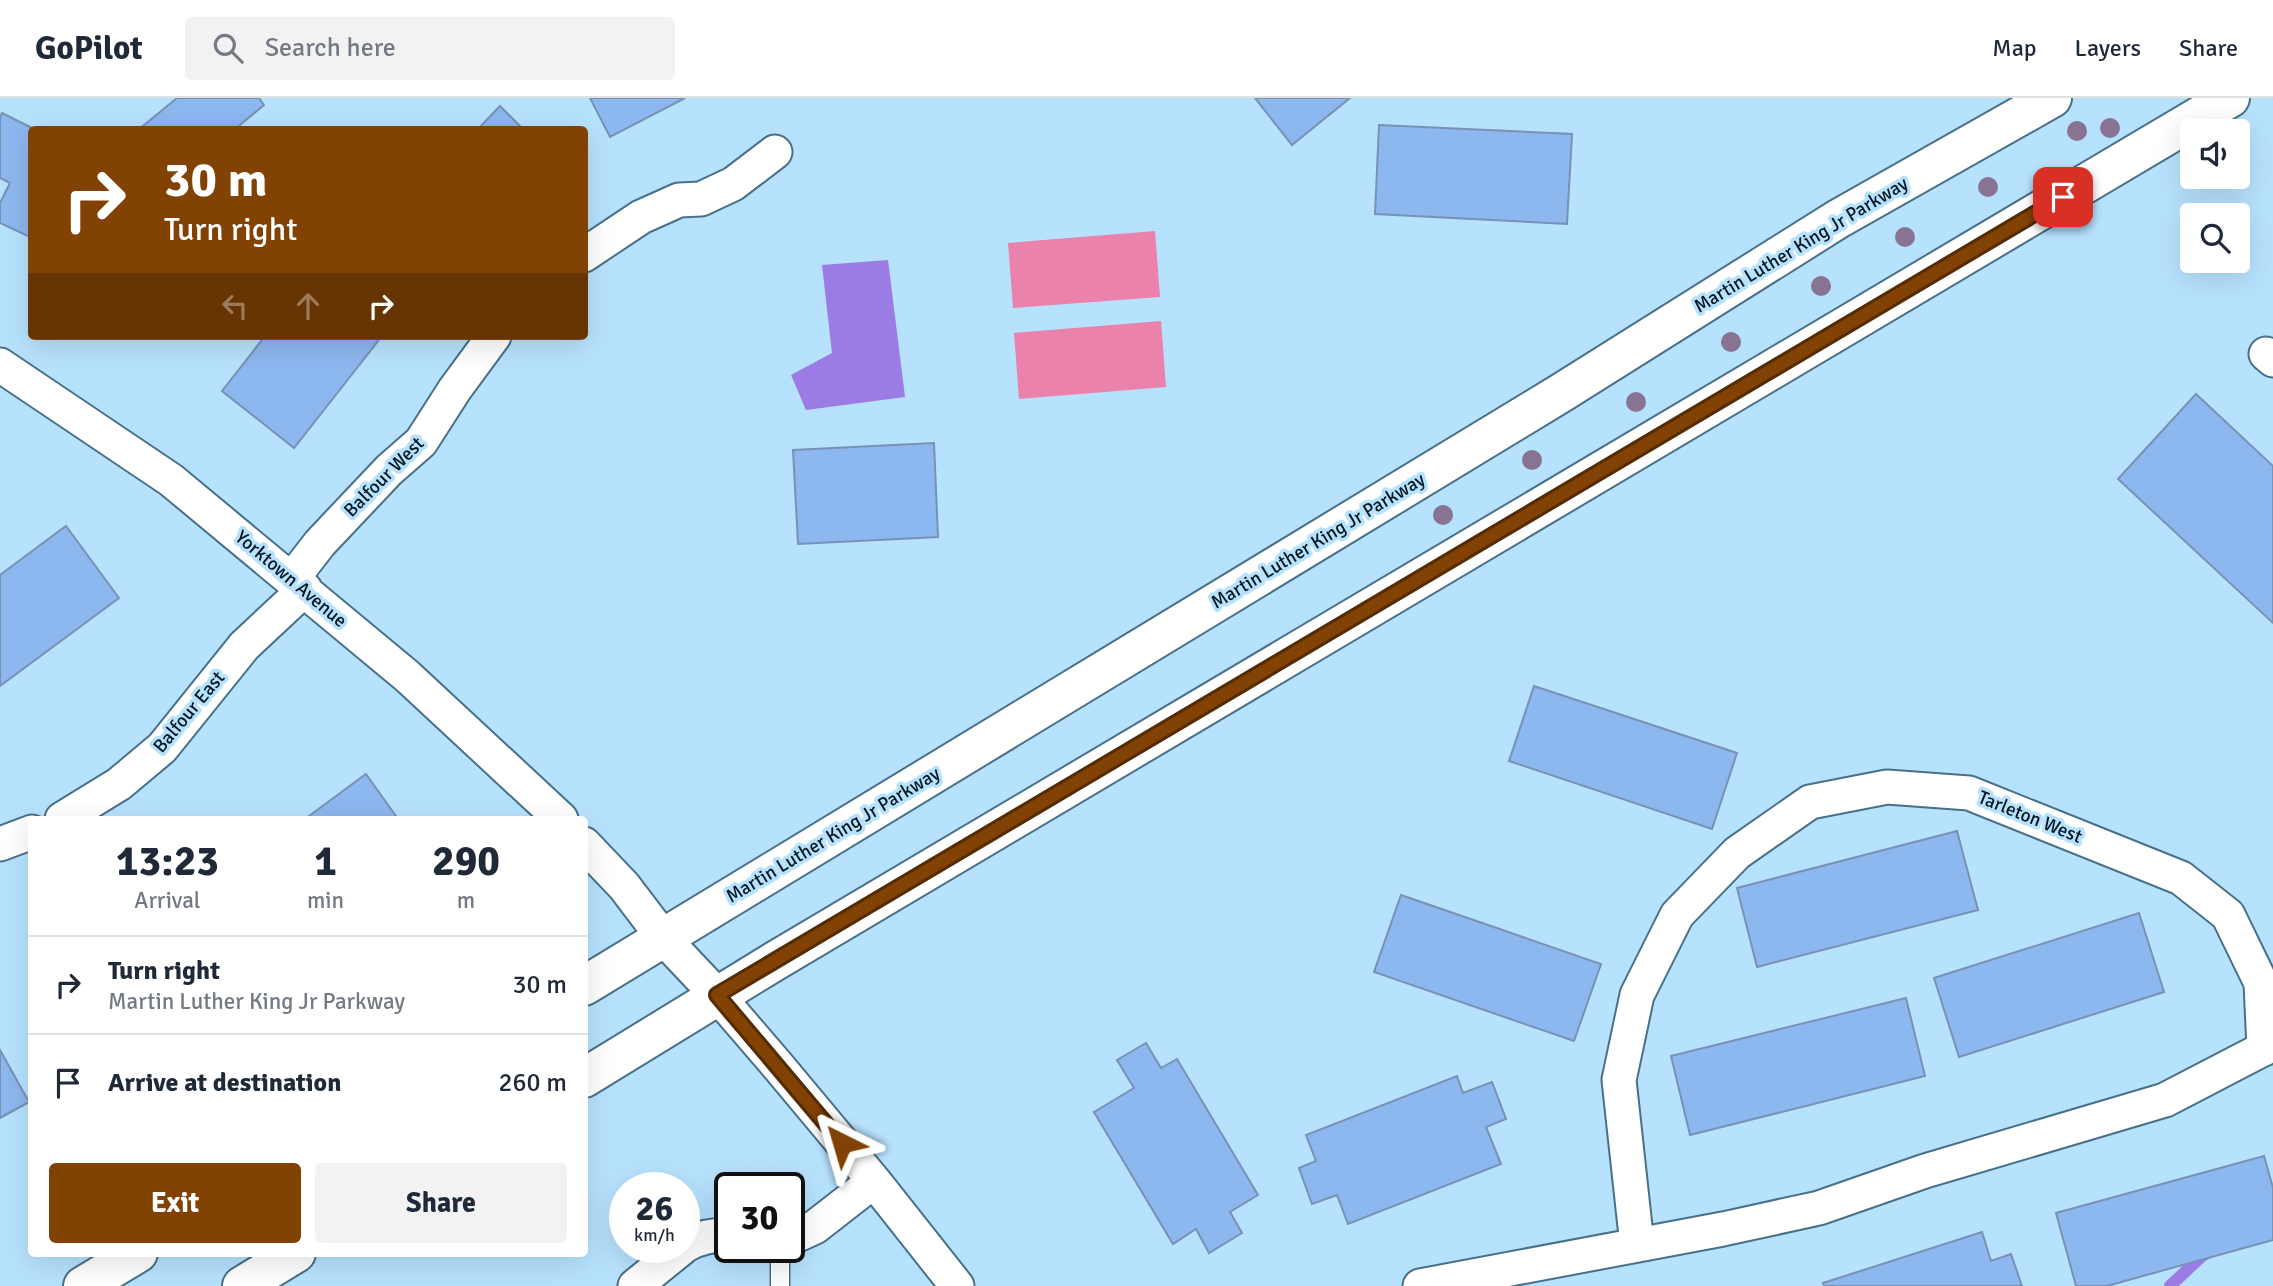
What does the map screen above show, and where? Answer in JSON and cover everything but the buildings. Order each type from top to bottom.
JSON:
[{"type":"main road","name":"Martin Luther King Jr Parkway","points":[[588,984],[665,940],[716,905],[1561,393],[1838,219],[2052,98]]},
{"type":"main road","points":[[588,1076],[717,995],[2230,98]]},
{"type":"main road","points":[[83,1286],[131,1257]]},
{"type":"main road","points":[[242,1286],[289,1257]]},
{"type":"street","points":[[588,252],[641,217],[679,200],[701,199],[733,184],[775,152]]},
{"type":"street","name":"Balfour West","points":[[298,584],[320,543],[388,470],[421,442],[491,340]]},
{"type":"street","name":"Yorktown Avenue","points":[[0,365],[171,480],[407,676],[558,816]]},
{"type":"street","name":"Balfour East","points":[[67,816],[119,784],[162,748],[298,584]]},
{"type":"street","name":"Tarleton West","points":[[1420,1286],[1723,1229],[1819,1208],[1925,1171],[2165,1100],[2269,1046],[2262,983],[2228,915],[2181,878],[1969,793],[1887,787],[1810,802],[1737,853],[1677,915],[1637,995],[1619,1080],[1637,1245]]},
{"type":"street","points":[[0,844],[28,834]]},
{"type":"street","points":[[588,848],[624,886],[665,940],[717,995],[874,1181],[957,1286]]},
{"type":"street","points":[[805,1232],[815,1227],[874,1181]]},
{"type":"street","points":[[635,1286],[663,1263]]},
{"type":"lane","points":[[780,1263],[780,1286]]},
{"type":"shaded area","points":[[1155,231],[1160,297],[1013,308],[1008,243]]},
{"type":"shaded area","points":[[888,260],[905,397],[806,410],[791,375],[832,353],[822,265]]},
{"type":"shaded area","points":[[1161,321],[1166,387],[1019,399],[1014,333]]},
{"type":"waterway","points":[[2170,1286],[2209,1252]]},
{"type":"route","points":[[842,1143],[717,995],[2063,197]]}]
